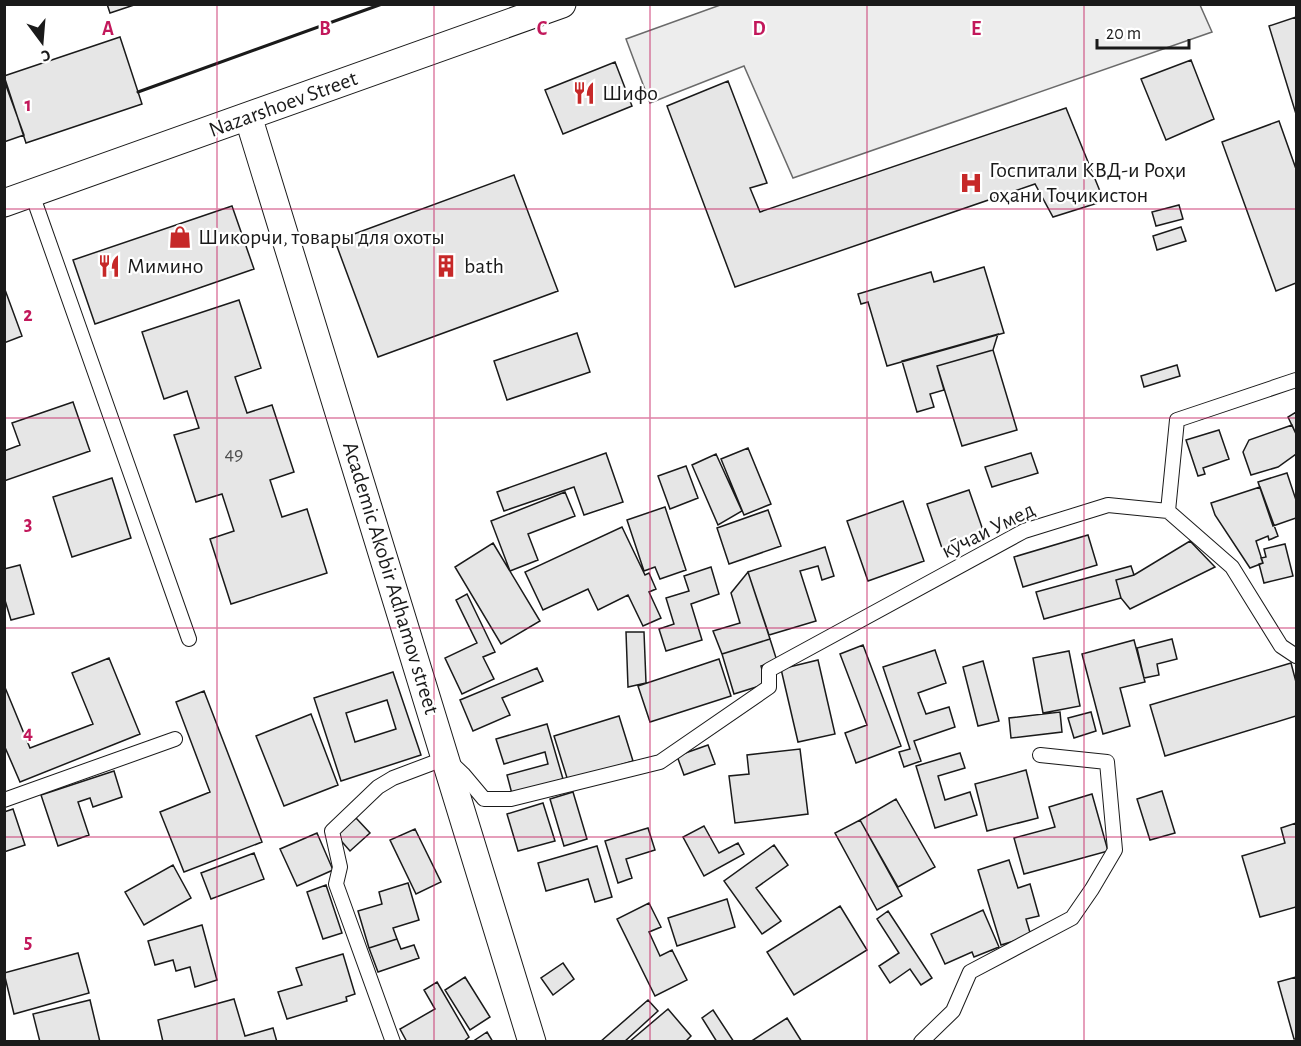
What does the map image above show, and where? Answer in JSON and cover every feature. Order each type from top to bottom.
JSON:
[{"type":"street","name":"Nazarshoev Street","points":[[4,203],[562,4]]},
{"type":"street","name":"Academic Akobir Adhamov street","points":[[248,116],[532,1041]]},
{"type":"lane","points":[[32,194],[189,639]]},
{"type":"lane","points":[[1296,380],[1177,420],[1168,512],[1232,567],[1281,646],[1296,656]]},
{"type":"lane","name":"кӯчаи Умед","points":[[446,758],[464,774],[484,799],[511,799],[660,762],[769,687],[769,670],[1024,531],[1108,505],[1168,512]]},
{"type":"lane","points":[[4,800],[175,739]]},
{"type":"lane","points":[[921,1041],[953,1011],[970,972],[1072,918],[1115,850],[1107,762],[1040,755]]},
{"type":"lane","points":[[393,1041],[336,884],[340,867],[332,831],[378,787],[393,778],[446,758]]},
{"type":"shaded area","points":[[723,4],[1200,5],[1212,32],[793,178],[744,66],[650,103],[626,39]]},
{"type":"building","points":[[107,4],[137,4],[110,13]]},
{"type":"building","points":[[1296,17],[1296,114],[1269,26]]},
{"type":"building","points":[[120,37],[142,104],[26,143],[4,76]]},
{"type":"building","points":[[1191,60],[1214,119],[1166,140],[1141,79]]},
{"type":"building","points":[[615,62],[632,106],[563,134],[545,90]]},
{"type":"building","points":[[4,80],[24,135],[4,142]]},
{"type":"building","name":"Госпитали КВД-и Роҳи оҳани Тоҷикистон","points":[[728,81],[767,183],[750,188],[760,212],[1066,108],[1104,201],[1053,217],[1035,184],[735,287],[667,106]]},
{"type":"building","points":[[1279,121],[1296,169],[1296,283],[1276,291],[1222,142]]},
{"type":"building","name":"bath","points":[[514,175],[558,291],[378,357],[335,241]]},
{"type":"building","points":[[1179,205],[1183,219],[1156,226],[1152,212]]},
{"type":"building","points":[[232,206],[254,269],[95,324],[73,260]]},
{"type":"building","points":[[1181,227],[1186,241],[1157,250],[1153,236]]},
{"type":"building","points":[[984,267],[1004,333],[887,366],[868,302],[861,304],[858,294],[931,272],[934,282]]},
{"type":"building","points":[[4,287],[22,336],[4,343]]},
{"type":"building","points":[[239,300],[261,368],[235,377],[247,413],[272,405],[294,472],[270,480],[282,517],[307,509],[327,573],[231,604],[210,539],[234,531],[222,494],[196,502],[174,435],[199,428],[187,391],[164,399],[142,332]]},
{"type":"building","points":[[577,333],[590,372],[507,400],[494,361]]},
{"type":"building","points":[[998,334],[993,350],[937,366],[944,390],[930,394],[934,407],[917,412],[902,361]]},
{"type":"building","points":[[993,350],[1017,430],[962,446],[937,366]]},
{"type":"building","points":[[1177,365],[1180,376],[1144,387],[1141,376]]},
{"type":"building","points":[[73,402],[90,451],[4,481],[4,451],[20,445],[12,423]]},
{"type":"building","points":[[1296,412],[1296,434],[1288,417]]},
{"type":"building","points":[[1292,425],[1296,434],[1296,454],[1278,467],[1251,475],[1243,452],[1249,440]]},
{"type":"building","points":[[1219,430],[1229,459],[1203,468],[1205,474],[1198,476],[1186,440]]},
{"type":"building","points":[[748,448],[771,504],[744,515],[721,459]]},
{"type":"building","points":[[606,453],[623,502],[584,515],[574,487],[504,511],[497,492]]},
{"type":"building","points":[[1031,453],[1038,473],[992,487],[985,467]]},
{"type":"building","points":[[716,454],[742,511],[718,525],[692,465]]},
{"type":"building","points":[[686,466],[698,498],[670,509],[658,476]]},
{"type":"building","points":[[1287,473],[1296,500],[1296,518],[1273,526],[1258,482]]},
{"type":"building","points":[[112,478],[131,538],[72,557],[53,497]]},
{"type":"building","points":[[1260,487],[1278,536],[1269,540],[1268,536],[1256,541],[1263,563],[1250,568],[1215,515],[1211,503]]},
{"type":"building","points":[[969,490],[985,536],[943,551],[927,504]]},
{"type":"building","points":[[565,492],[575,516],[528,534],[538,560],[510,571],[491,521]]},
{"type":"building","points":[[903,501],[924,561],[868,581],[847,521]]},
{"type":"building","points":[[665,507],[686,570],[660,579],[655,567],[644,571],[627,520]]},
{"type":"building","points":[[768,510],[781,546],[729,564],[717,528]]},
{"type":"building","points":[[622,527],[645,575],[649,573],[656,589],[649,592],[661,618],[643,626],[628,595],[598,610],[588,589],[543,610],[525,572]]},
{"type":"building","points":[[1088,535],[1097,565],[1023,587],[1014,557]]},
{"type":"building","points":[[1190,541],[1215,567],[1130,609],[1121,598],[1116,580],[1134,575]]},
{"type":"building","points":[[493,543],[540,621],[501,644],[455,567]]},
{"type":"building","points":[[1285,544],[1293,576],[1264,583],[1259,564],[1263,563],[1261,558],[1266,557],[1264,549]]},
{"type":"building","points":[[825,547],[834,576],[822,580],[818,566],[800,571],[816,621],[769,635],[748,572]]},
{"type":"building","points":[[20,565],[34,614],[11,620],[4,597],[4,569]]},
{"type":"building","points":[[1131,566],[1134,575],[1116,580],[1121,598],[1044,619],[1036,592]]},
{"type":"building","points":[[711,567],[719,594],[691,604],[702,640],[666,651],[659,629],[674,624],[666,598],[689,591],[684,576]]},
{"type":"building","points":[[748,572],[770,639],[722,654],[713,631],[740,623],[731,593]]},
{"type":"building","points":[[467,594],[495,652],[483,657],[494,679],[462,694],[445,658],[477,643],[456,600]]},
{"type":"building","points":[[626,632],[644,632],[646,683],[628,687]]},
{"type":"building","points":[[770,639],[777,661],[761,666],[766,684],[734,694],[722,654]]},
{"type":"building","points":[[1172,639],[1177,659],[1157,664],[1159,675],[1144,678],[1137,648]]},
{"type":"building","points":[[1134,640],[1145,682],[1120,688],[1130,726],[1103,734],[1082,654]]},
{"type":"building","points":[[863,645],[901,746],[856,763],[845,733],[867,725],[840,654]]},
{"type":"building","points":[[935,650],[946,683],[918,693],[926,714],[949,707],[955,727],[914,741],[921,761],[904,767],[899,752],[910,749],[883,667]]},
{"type":"building","points":[[1069,651],[1080,706],[1043,713],[1033,658]]},
{"type":"building","points":[[109,658],[140,734],[20,782],[4,745],[4,685],[30,748],[93,724],[72,673]]},
{"type":"building","points":[[719,659],[731,696],[650,722],[638,686]]},
{"type":"building","points":[[818,660],[835,734],[798,742],[781,669]]},
{"type":"building","points":[[983,661],[999,721],[978,726],[963,667]]},
{"type":"building","points":[[1291,663],[1296,682],[1296,716],[1165,756],[1150,705]]},
{"type":"building","points":[[537,668],[543,681],[502,698],[510,715],[473,731],[460,700]]},
{"type":"building","points":[[393,672],[421,755],[341,781],[314,698]],"holes":[[[387,700],[396,729],[355,742],[346,713]]]},
{"type":"building","points":[[204,691],[262,842],[184,872],[160,812],[210,792],[176,702]]},
{"type":"building","points":[[1060,712],[1062,732],[1011,738],[1009,718]]},
{"type":"building","points":[[1091,712],[1096,731],[1074,738],[1068,718]]},
{"type":"building","points":[[311,714],[338,785],[284,806],[256,736]]},
{"type":"building","points":[[619,716],[633,761],[568,781],[554,736]]},
{"type":"building","points":[[547,724],[563,779],[512,794],[507,775],[548,764],[545,752],[504,764],[496,739]]},
{"type":"building","points":[[708,745],[715,764],[684,775],[677,756]]},
{"type":"building","points":[[800,749],[808,814],[735,823],[729,776],[749,774],[747,755]]},
{"type":"building","points":[[960,753],[965,768],[938,776],[945,800],[970,792],[977,815],[935,828],[916,766]]},
{"type":"building","points":[[1026,770],[1038,818],[987,831],[975,784]]},
{"type":"building","points":[[114,771],[122,797],[93,807],[90,798],[78,802],[89,835],[58,846],[41,795]]},
{"type":"building","points":[[1162,791],[1175,833],[1150,840],[1137,799]]},
{"type":"building","points":[[573,792],[587,839],[564,846],[550,799]]},
{"type":"building","points":[[1092,794],[1108,851],[1024,874],[1014,838],[1055,827],[1049,807]]},
{"type":"building","points":[[896,799],[935,867],[898,887],[860,820]]},
{"type":"building","points":[[543,803],[555,841],[518,851],[507,814]]},
{"type":"building","points":[[13,809],[25,845],[4,852],[4,812]]},
{"type":"building","points":[[356,818],[370,833],[350,851],[336,835]]},
{"type":"building","points":[[860,820],[902,896],[877,910],[835,833]]},
{"type":"building","points":[[1296,823],[1296,907],[1260,917],[1242,856],[1285,843],[1281,828]]},
{"type":"building","points":[[704,826],[719,853],[738,843],[744,854],[704,876],[683,837]]},
{"type":"building","points":[[648,828],[655,850],[626,859],[632,878],[618,883],[605,841]]},
{"type":"building","points":[[415,829],[441,882],[416,894],[390,840]]},
{"type":"building","points":[[317,833],[333,870],[297,886],[280,849]]},
{"type":"building","points":[[774,845],[788,865],[756,888],[781,921],[762,934],[724,881]]},
{"type":"building","points":[[597,846],[612,897],[595,902],[588,879],[546,891],[538,863]]},
{"type":"building","points":[[254,853],[264,879],[211,899],[201,873]]},
{"type":"building","points":[[1009,860],[1018,888],[1030,884],[1039,916],[1026,919],[1031,936],[1001,945],[978,870]]},
{"type":"building","points":[[173,865],[191,898],[144,925],[125,892]]},
{"type":"building","points":[[408,883],[419,920],[393,928],[397,939],[369,948],[358,911],[382,904],[379,892]]},
{"type":"building","points":[[326,885],[342,933],[323,939],[307,892]]},
{"type":"building","points":[[727,899],[735,927],[677,946],[668,918]]},
{"type":"building","points":[[649,903],[661,927],[649,932],[660,956],[672,950],[687,980],[655,996],[617,919]]},
{"type":"building","points":[[840,906],[867,950],[794,995],[767,952]]},
{"type":"building","points":[[983,910],[999,947],[974,957],[972,952],[945,964],[931,934]]},
{"type":"building","points":[[888,911],[932,978],[921,985],[910,969],[890,983],[879,966],[899,953],[877,919]]},
{"type":"building","points":[[202,925],[217,980],[195,987],[190,967],[176,971],[173,960],[155,965],[148,941]]},
{"type":"building","points":[[397,939],[401,949],[414,945],[419,958],[378,972],[369,948]]},
{"type":"building","points":[[78,953],[89,993],[14,1014],[4,973]]},
{"type":"building","points":[[343,954],[355,994],[346,997],[347,1001],[287,1019],[278,992],[302,985],[296,968]]},
{"type":"building","points":[[563,963],[574,979],[553,995],[541,978]]},
{"type":"building","points":[[465,977],[490,1017],[470,1030],[445,990]]},
{"type":"building","points":[[1296,977],[1296,1039],[1294,1039],[1278,982]]},
{"type":"building","points":[[437,982],[469,1037],[463,1042],[407,1042],[400,1029],[435,1009],[424,990]]},
{"type":"building","points":[[234,999],[245,1036],[273,1028],[277,1042],[163,1042],[158,1020]]},
{"type":"building","points":[[90,1000],[100,1042],[40,1042],[33,1014]]},
{"type":"building","points":[[648,1000],[658,1011],[624,1042],[600,1042]]},
{"type":"building","points":[[668,1009],[691,1036],[685,1042],[629,1042]]},
{"type":"building","points":[[713,1010],[734,1042],[717,1042],[702,1018]]},
{"type":"building","points":[[787,1018],[802,1042],[750,1042]]},
{"type":"building","points":[[487,1032],[493,1042],[472,1042]]},
{"type":"wall","points":[[138,92],[382,4]]},
{"type":"place","name":"Шифо","points":[[584,93]]},
{"type":"place","name":"Госпитали КВД-и Роҳи оҳани Тоҷикистон","points":[[971,183]]},
{"type":"place","name":"Шикорчи, товары для охоты","points":[[180,237]]},
{"type":"place","name":"Мимино","points":[[109,266]]},
{"type":"place","name":"bath","points":[[446,266]]}]
